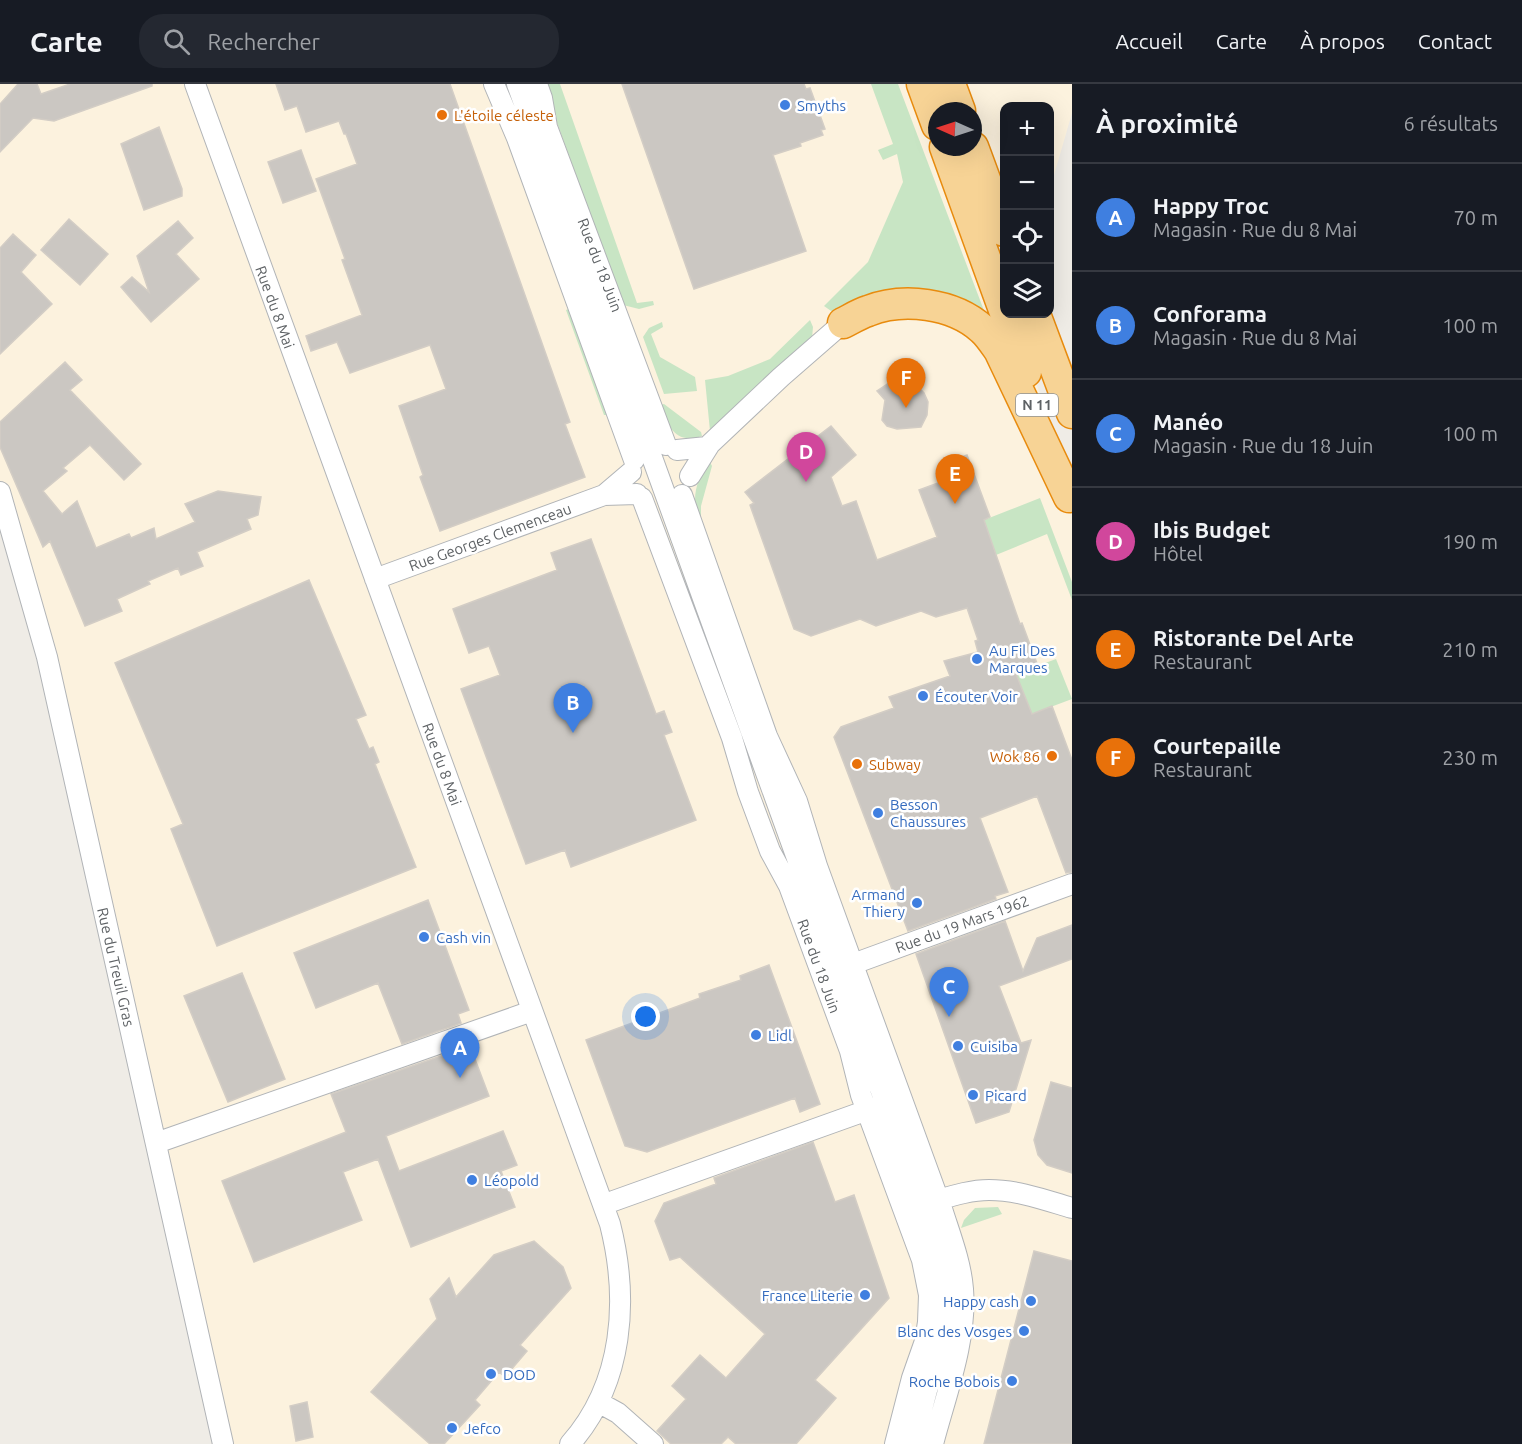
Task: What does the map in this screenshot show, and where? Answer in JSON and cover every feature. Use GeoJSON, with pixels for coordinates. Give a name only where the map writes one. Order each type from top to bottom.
{"type":"FeatureCollection","features":[{"type":"Feature","properties":{"kind":"highway"},"geometry":{"type":"LineString","coordinates":[[922,84],[929,102]]}},
{"type":"Feature","properties":{"kind":"highway"},"geometry":{"type":"LineString","coordinates":[[950,84],[957,102]]}},
{"type":"Feature","properties":{"kind":"highway","name":"N 11"},"geometry":{"type":"LineString","coordinates":[[948,156],[1000,298]]}},
{"type":"Feature","properties":{"kind":"highway"},"geometry":{"type":"LineString","coordinates":[[976,156],[1000,218]]}},
{"type":"Feature","properties":{"kind":"highway"},"geometry":{"type":"LineString","coordinates":[[843,323],[870,310],[908,303],[937,306],[965,317],[983,329],[999,350],[1071,501]]}},
{"type":"Feature","properties":{"kind":"highway","name":"N 11"},"geometry":{"type":"LineString","coordinates":[[1007,318],[1071,501]]}},
{"type":"Feature","properties":{"kind":"highway","name":"N 11"},"geometry":{"type":"LineString","coordinates":[[1036,318],[1072,413]]}},
{"type":"Feature","properties":{"kind":"street","name":"Rue du 8 Mai"},"geometry":{"type":"LineString","coordinates":[[195,84],[604,1204],[616,1249],[621,1290],[616,1350],[598,1402],[570,1444]]}},
{"type":"Feature","properties":{"kind":"street"},"geometry":{"type":"LineString","coordinates":[[494,84],[651,455],[675,500],[767,736],[797,801],[817,866],[853,964],[893,1101]]}},
{"type":"Feature","properties":{"kind":"street"},"geometry":{"type":"LineString","coordinates":[[517,84],[651,455]]}},
{"type":"Feature","properties":{"kind":"street","name":"Rue du 18 Juin"},"geometry":{"type":"LineString","coordinates":[[537,84],[548,127],[651,455],[633,486],[640,496],[732,738],[766,841],[789,886],[850,1051],[867,1111],[922,1260],[929,1295],[928,1322],[925,1341],[912,1378],[895,1444]]}},
{"type":"Feature","properties":{"kind":"street"},"geometry":{"type":"LineString","coordinates":[[604,495],[640,496],[650,503],[675,500],[686,489],[690,476],[707,447],[781,377],[843,323]]}},
{"type":"Feature","properties":{"kind":"street"},"geometry":{"type":"LineString","coordinates":[[604,495],[651,455],[707,447]]}},
{"type":"Feature","properties":{"kind":"street"},"geometry":{"type":"LineString","coordinates":[[651,455],[686,460],[690,476]]}},
{"type":"Feature","properties":{"kind":"street","name":"Rue Georges Clemenceau"},"geometry":{"type":"LineString","coordinates":[[375,579],[604,495]]}},
{"type":"Feature","properties":{"kind":"street","name":"Rue du Treuil Gras"},"geometry":{"type":"LineString","coordinates":[[1,497],[47,657],[223,1444]]}},
{"type":"Feature","properties":{"kind":"street"},"geometry":{"type":"LineString","coordinates":[[675,500],[893,1101],[960,1270],[963,1307],[957,1353],[933,1444]]}},
{"type":"Feature","properties":{"kind":"street","name":"Rue du 19 Mars 1962"},"geometry":{"type":"LineString","coordinates":[[853,964],[1072,884]]}},
{"type":"Feature","properties":{"kind":"street"},"geometry":{"type":"LineString","coordinates":[[156,1143],[532,1011]]}},
{"type":"Feature","properties":{"kind":"street"},"geometry":{"type":"LineString","coordinates":[[604,1204],[893,1101]]}},
{"type":"Feature","properties":{"kind":"street"},"geometry":{"type":"LineString","coordinates":[[909,1226],[970,1192],[997,1191],[1034,1197],[1072,1208]]}},
{"type":"Feature","properties":{"kind":"street"},"geometry":{"type":"LineString","coordinates":[[913,1444],[927,1390],[943,1345],[946,1321],[948,1300],[936,1210]]}},
{"type":"Feature","properties":{"kind":"street"},"geometry":{"type":"LineString","coordinates":[[598,1402],[624,1418],[653,1444]]}},
{"type":"Feature","properties":{"kind":"shaded area"},"geometry":{"type":"Polygon","coordinates":[[[0,84],[1072,84],[1072,113],[1054,175],[1054,102],[1000,102],[1000,211],[973,223],[1000,292],[1000,318],[1010,318],[1072,475],[1072,1444],[223,1444],[0,492],[0,84]]]}},
{"type":"Feature","properties":{"kind":"green space"},"geometry":{"type":"Polygon","coordinates":[[[543,84],[560,84],[637,303],[653,301],[654,305],[639,309],[623,305],[543,84]]]}},
{"type":"Feature","properties":{"kind":"green space"},"geometry":{"type":"Polygon","coordinates":[[[871,84],[898,84],[991,329],[965,310],[834,313],[824,306],[868,262],[903,182],[897,154],[883,160],[878,150],[893,144],[871,84]]]}},
{"type":"Feature","properties":{"kind":"green space"},"geometry":{"type":"Polygon","coordinates":[[[571,308],[609,415],[604,415],[566,310],[571,308]]]}},
{"type":"Feature","properties":{"kind":"green space"},"geometry":{"type":"Polygon","coordinates":[[[810,320],[813,327],[812,338],[710,431],[705,380],[728,376],[770,359],[810,320]]]}},
{"type":"Feature","properties":{"kind":"green space"},"geometry":{"type":"Polygon","coordinates":[[[662,322],[663,327],[651,334],[660,357],[695,377],[697,391],[664,394],[643,337],[649,328],[662,322]]]}},
{"type":"Feature","properties":{"kind":"green space"},"geometry":{"type":"Polygon","coordinates":[[[664,404],[701,432],[702,436],[685,438],[674,432],[660,405],[664,404]]]}},
{"type":"Feature","properties":{"kind":"green space"},"geometry":{"type":"Polygon","coordinates":[[[709,460],[712,466],[701,506],[701,517],[698,518],[695,503],[696,488],[709,460]]]}},
{"type":"Feature","properties":{"kind":"green space"},"geometry":{"type":"Polygon","coordinates":[[[1040,498],[1072,582],[1072,600],[1047,534],[996,555],[984,520],[1040,498]]]}},
{"type":"Feature","properties":{"kind":"green space"},"geometry":{"type":"Polygon","coordinates":[[[1056,659],[1072,699],[1032,714],[1016,674],[1056,659]]]}},
{"type":"Feature","properties":{"kind":"green space"},"geometry":{"type":"Polygon","coordinates":[[[998,1207],[1002,1214],[961,1228],[964,1220],[975,1208],[998,1207]]]}},
{"type":"Feature","properties":{"kind":"building"},"geometry":{"type":"Polygon","coordinates":[[[18,84],[37,84],[41,94],[70,84],[152,84],[152,86],[54,121],[33,118],[0,152],[0,104],[18,84]]]}},
{"type":"Feature","properties":{"kind":"building"},"geometry":{"type":"Polygon","coordinates":[[[276,84],[450,84],[570,422],[565,424],[585,477],[440,531],[420,477],[423,475],[399,406],[446,389],[430,345],[350,373],[337,342],[311,351],[306,336],[362,315],[342,260],[345,259],[316,179],[357,164],[339,121],[306,132],[297,106],[285,110],[276,84]]]}},
{"type":"Feature","properties":{"kind":"building"},"geometry":{"type":"Polygon","coordinates":[[[622,84],[804,84],[806,89],[810,88],[825,129],[821,130],[823,135],[800,143],[801,146],[773,155],[806,251],[694,289],[622,84]]]}},
{"type":"Feature","properties":{"kind":"building"},"geometry":{"type":"Polygon","coordinates":[[[159,127],[182,189],[182,196],[144,210],[121,144],[159,127]]]}},
{"type":"Feature","properties":{"kind":"building"},"geometry":{"type":"Polygon","coordinates":[[[301,150],[316,191],[283,203],[268,162],[301,150]]]}},
{"type":"Feature","properties":{"kind":"building"},"geometry":{"type":"Polygon","coordinates":[[[69,219],[108,254],[80,285],[41,250],[69,219]]]}},
{"type":"Feature","properties":{"kind":"building"},"geometry":{"type":"Polygon","coordinates":[[[178,221],[193,238],[176,254],[199,279],[151,322],[121,287],[132,277],[149,292],[137,256],[178,221]]]}},
{"type":"Feature","properties":{"kind":"building"},"geometry":{"type":"Polygon","coordinates":[[[13,234],[36,255],[21,272],[52,304],[0,354],[0,248],[13,234]]]}},
{"type":"Feature","properties":{"kind":"building"},"geometry":{"type":"Polygon","coordinates":[[[65,362],[82,380],[70,390],[141,464],[124,480],[90,445],[63,468],[67,471],[43,491],[62,514],[77,501],[96,548],[129,534],[131,538],[154,528],[156,539],[195,522],[185,504],[218,491],[261,497],[258,515],[247,519],[251,529],[197,552],[203,566],[181,575],[178,568],[148,581],[150,584],[117,599],[122,611],[85,626],[50,541],[43,547],[0,447],[0,422],[65,362]]]}},
{"type":"Feature","properties":{"kind":"building"},"geometry":{"type":"Polygon","coordinates":[[[892,381],[912,381],[924,393],[928,402],[927,415],[921,427],[897,429],[887,426],[882,420],[885,400],[877,391],[892,381]]]}},
{"type":"Feature","properties":{"kind":"building"},"geometry":{"type":"Polygon","coordinates":[[[831,426],[856,455],[831,477],[842,506],[856,501],[877,560],[937,537],[919,490],[949,479],[943,464],[967,455],[990,517],[984,520],[1020,624],[1022,623],[1038,666],[1016,674],[1032,714],[1052,706],[1072,760],[1072,872],[1066,873],[1037,796],[980,818],[1008,892],[995,896],[996,899],[908,931],[834,737],[841,727],[894,708],[889,697],[950,676],[944,661],[978,652],[975,641],[978,640],[967,608],[936,617],[921,611],[876,626],[860,619],[811,636],[794,629],[750,505],[754,503],[745,492],[831,426]]]}},
{"type":"Feature","properties":{"kind":"building"},"geometry":{"type":"Polygon","coordinates":[[[591,539],[656,714],[664,711],[672,732],[664,735],[696,820],[571,867],[565,850],[526,864],[461,689],[500,675],[489,646],[469,653],[453,609],[557,570],[551,553],[591,539]]]}},
{"type":"Feature","properties":{"kind":"building"},"geometry":{"type":"Polygon","coordinates":[[[309,580],[366,715],[356,719],[369,749],[373,747],[379,762],[375,764],[416,867],[217,946],[171,829],[183,824],[115,663],[309,580]]]}},
{"type":"Feature","properties":{"kind":"building"},"geometry":{"type":"Polygon","coordinates":[[[428,900],[469,1010],[458,1014],[461,1023],[402,1044],[378,983],[316,1008],[294,953],[428,900]]]}},
{"type":"Feature","properties":{"kind":"building"},"geometry":{"type":"Polygon","coordinates":[[[1005,921],[1023,971],[1037,938],[1072,925],[1072,959],[999,986],[1021,1043],[1031,1040],[1009,1112],[976,1123],[916,954],[1005,921]]]}},
{"type":"Feature","properties":{"kind":"building"},"geometry":{"type":"Polygon","coordinates":[[[769,965],[820,1104],[800,1112],[795,1098],[647,1152],[625,1146],[586,1040],[700,998],[699,994],[741,980],[740,976],[769,965]]]}},
{"type":"Feature","properties":{"kind":"building"},"geometry":{"type":"Polygon","coordinates":[[[242,973],[285,1079],[228,1102],[184,996],[242,973]]]}},
{"type":"Feature","properties":{"kind":"building"},"geometry":{"type":"Polygon","coordinates":[[[470,1046],[489,1096],[386,1136],[399,1171],[503,1131],[517,1165],[501,1171],[515,1207],[411,1247],[378,1159],[343,1172],[362,1220],[254,1262],[222,1181],[346,1132],[331,1094],[470,1046]]]}},
{"type":"Feature","properties":{"kind":"building"},"geometry":{"type":"Polygon","coordinates":[[[1051,1082],[1072,1088],[1072,1173],[1047,1165],[1038,1155],[1034,1140],[1051,1082]]]}},
{"type":"Feature","properties":{"kind":"building"},"geometry":{"type":"Polygon","coordinates":[[[813,1142],[835,1202],[854,1195],[889,1298],[815,1380],[836,1398],[796,1444],[736,1444],[728,1437],[721,1444],[671,1444],[657,1431],[686,1399],[672,1386],[700,1355],[726,1378],[765,1334],[680,1257],[670,1260],[655,1221],[664,1203],[716,1184],[714,1178],[813,1142]]]}},
{"type":"Feature","properties":{"kind":"building"},"geometry":{"type":"Polygon","coordinates":[[[534,1241],[563,1267],[571,1288],[520,1345],[527,1351],[505,1377],[499,1372],[475,1400],[480,1405],[444,1444],[430,1444],[371,1392],[437,1319],[430,1299],[449,1278],[456,1297],[494,1255],[534,1241]]]}},
{"type":"Feature","properties":{"kind":"building"},"geometry":{"type":"Polygon","coordinates":[[[1034,1251],[1072,1261],[1072,1444],[984,1444],[1034,1251]]]}},
{"type":"Feature","properties":{"kind":"building"},"geometry":{"type":"Polygon","coordinates":[[[307,1402],[313,1437],[296,1441],[290,1406],[307,1402]]]}},
{"type":"Feature","properties":{"kind":"place","name":"Smyths"},"geometry":{"type":"Point","coordinates":[785,105]}},
{"type":"Feature","properties":{"kind":"place","name":"L'étoile céleste"},"geometry":{"type":"Point","coordinates":[442,115]}},
{"type":"Feature","properties":{"kind":"place","name":"Courtepaille"},"geometry":{"type":"Point","coordinates":[906,408]}},
{"type":"Feature","properties":{"kind":"place","name":"Ibis Budget"},"geometry":{"type":"Point","coordinates":[806,482]}},
{"type":"Feature","properties":{"kind":"place","name":"Ristorante Del Arte"},"geometry":{"type":"Point","coordinates":[955,504]}},
{"type":"Feature","properties":{"kind":"place","name":"Au Fil Des Marques"},"geometry":{"type":"Point","coordinates":[977,659]}},
{"type":"Feature","properties":{"kind":"place","name":"Écouter Voir"},"geometry":{"type":"Point","coordinates":[923,696]}},
{"type":"Feature","properties":{"kind":"place","name":"Conforama"},"geometry":{"type":"Point","coordinates":[573,733]}},
{"type":"Feature","properties":{"kind":"place","name":"Wok 86"},"geometry":{"type":"Point","coordinates":[1052,756]}},
{"type":"Feature","properties":{"kind":"place","name":"Subway"},"geometry":{"type":"Point","coordinates":[857,764]}},
{"type":"Feature","properties":{"kind":"place","name":"Besson Chaussures"},"geometry":{"type":"Point","coordinates":[878,813]}},
{"type":"Feature","properties":{"kind":"place","name":"Armand Thiery"},"geometry":{"type":"Point","coordinates":[917,903]}},
{"type":"Feature","properties":{"kind":"place","name":"Cash vin"},"geometry":{"type":"Point","coordinates":[424,937]}},
{"type":"Feature","properties":{"kind":"place","name":"Manéo"},"geometry":{"type":"Point","coordinates":[949,1017]}},
{"type":"Feature","properties":{"kind":"place","name":"Lidl"},"geometry":{"type":"Point","coordinates":[756,1035]}},
{"type":"Feature","properties":{"kind":"place","name":"Cuisiba"},"geometry":{"type":"Point","coordinates":[958,1046]}},
{"type":"Feature","properties":{"kind":"place","name":"Happy Troc"},"geometry":{"type":"Point","coordinates":[460,1078]}},
{"type":"Feature","properties":{"kind":"place","name":"Picard"},"geometry":{"type":"Point","coordinates":[973,1095]}},
{"type":"Feature","properties":{"kind":"place","name":"Léopold"},"geometry":{"type":"Point","coordinates":[472,1180]}},
{"type":"Feature","properties":{"kind":"place","name":"France Literie"},"geometry":{"type":"Point","coordinates":[865,1295]}},
{"type":"Feature","properties":{"kind":"place","name":"Happy cash"},"geometry":{"type":"Point","coordinates":[1031,1301]}},
{"type":"Feature","properties":{"kind":"place","name":"Blanc des Vosges"},"geometry":{"type":"Point","coordinates":[1024,1331]}},
{"type":"Feature","properties":{"kind":"place","name":"DOD"},"geometry":{"type":"Point","coordinates":[491,1374]}},
{"type":"Feature","properties":{"kind":"place","name":"Roche Bobois"},"geometry":{"type":"Point","coordinates":[1012,1381]}},
{"type":"Feature","properties":{"kind":"place","name":"Jefco"},"geometry":{"type":"Point","coordinates":[452,1428]}}]}
